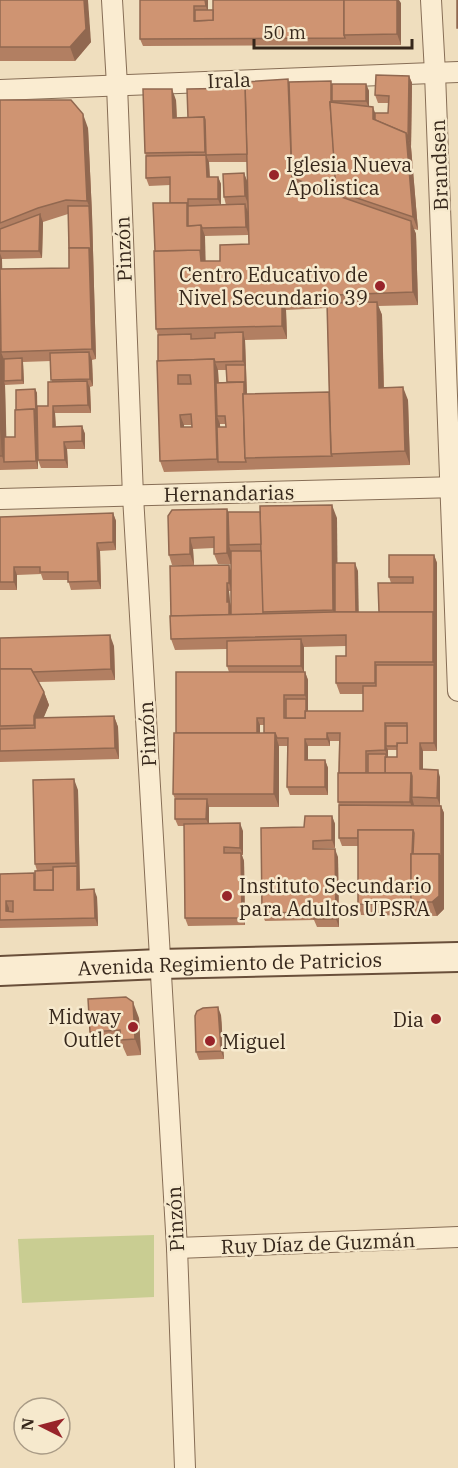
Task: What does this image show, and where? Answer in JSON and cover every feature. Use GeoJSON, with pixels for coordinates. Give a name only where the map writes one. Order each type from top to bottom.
{"type":"FeatureCollection","features":[{"type":"Feature","properties":{"kind":"main road","name":"Avenida Regimiento de Patricios"},"geometry":{"type":"LineString","coordinates":[[0,971],[160,964],[458,957]]}},
{"type":"Feature","properties":{"kind":"street","name":"Pinzón"},"geometry":{"type":"LineString","coordinates":[[112,0],[133,496],[177,1248],[186,1468]]}},
{"type":"Feature","properties":{"kind":"street","name":"Brandsen"},"geometry":{"type":"LineString","coordinates":[[431,0],[454,488],[458,691]]}},
{"type":"Feature","properties":{"kind":"street","name":"Irala"},"geometry":{"type":"LineString","coordinates":[[0,90],[458,72]]}},
{"type":"Feature","properties":{"kind":"street","name":"Hernandarias"},"geometry":{"type":"LineString","coordinates":[[0,499],[454,488]]}},
{"type":"Feature","properties":{"kind":"street","name":"Ruy Díaz de Guzmán"},"geometry":{"type":"LineString","coordinates":[[177,1248],[458,1237]]}},
{"type":"Feature","properties":{"kind":"green space"},"geometry":{"type":"Polygon","coordinates":[[[154,1235],[154,1297],[22,1303],[18,1239],[154,1235]]]}},
{"type":"Feature","properties":{"kind":"building"},"geometry":{"type":"Polygon","coordinates":[[[0,0],[84,0],[86,29],[70,47],[0,47],[0,0]]]}},
{"type":"Feature","properties":{"kind":"building"},"geometry":{"type":"Polygon","coordinates":[[[140,0],[205,0],[206,6],[194,6],[194,21],[213,20],[213,0],[344,0],[345,38],[140,39],[140,0]]]}},
{"type":"Feature","properties":{"kind":"building"},"geometry":{"type":"Polygon","coordinates":[[[344,0],[397,0],[397,34],[344,35],[344,0]]]}},
{"type":"Feature","properties":{"kind":"building"},"geometry":{"type":"Polygon","coordinates":[[[458,0],[458,28],[457,28],[458,0]]]}},
{"type":"Feature","properties":{"kind":"building"},"geometry":{"type":"Polygon","coordinates":[[[195,10],[213,10],[213,20],[195,21],[195,10]]]}},
{"type":"Feature","properties":{"kind":"building"},"geometry":{"type":"Polygon","coordinates":[[[376,75],[409,76],[408,139],[406,133],[375,120],[375,113],[388,113],[389,96],[375,95],[376,75]]]}},
{"type":"Feature","properties":{"kind":"building"},"geometry":{"type":"Polygon","coordinates":[[[288,79],[292,180],[411,221],[413,292],[282,297],[282,326],[156,329],[154,251],[200,250],[201,261],[220,261],[220,245],[249,244],[245,82],[288,79]]]}},
{"type":"Feature","properties":{"kind":"building"},"geometry":{"type":"Polygon","coordinates":[[[331,81],[330,102],[337,194],[292,178],[289,82],[331,81]]]}},
{"type":"Feature","properties":{"kind":"building"},"geometry":{"type":"Polygon","coordinates":[[[332,84],[366,84],[366,101],[332,101],[332,84]]]}},
{"type":"Feature","properties":{"kind":"building"},"geometry":{"type":"Polygon","coordinates":[[[245,88],[247,154],[206,155],[205,120],[204,117],[188,118],[187,89],[245,88]]]}},
{"type":"Feature","properties":{"kind":"building"},"geometry":{"type":"Polygon","coordinates":[[[143,89],[172,89],[173,118],[204,117],[205,152],[145,153],[143,89]]]}},
{"type":"Feature","properties":{"kind":"building"},"geometry":{"type":"Polygon","coordinates":[[[0,100],[71,100],[83,114],[87,201],[66,200],[0,223],[0,100]]]}},
{"type":"Feature","properties":{"kind":"building"},"geometry":{"type":"Polygon","coordinates":[[[330,102],[373,107],[373,119],[406,133],[413,217],[336,191],[330,102]]]}},
{"type":"Feature","properties":{"kind":"building"},"geometry":{"type":"Polygon","coordinates":[[[206,155],[207,177],[218,177],[218,199],[188,199],[188,206],[187,203],[170,203],[170,177],[146,178],[146,156],[206,155]]]}},
{"type":"Feature","properties":{"kind":"building"},"geometry":{"type":"Polygon","coordinates":[[[244,173],[245,196],[224,197],[223,174],[244,173]]]}},
{"type":"Feature","properties":{"kind":"building"},"geometry":{"type":"Polygon","coordinates":[[[153,203],[187,203],[187,226],[201,225],[201,252],[200,250],[155,251],[153,203]]]}},
{"type":"Feature","properties":{"kind":"building"},"geometry":{"type":"Polygon","coordinates":[[[245,204],[246,227],[188,226],[188,206],[245,204]]]}},
{"type":"Feature","properties":{"kind":"building"},"geometry":{"type":"Polygon","coordinates":[[[68,206],[89,206],[91,251],[89,248],[69,248],[68,206]]]}},
{"type":"Feature","properties":{"kind":"building"},"geometry":{"type":"Polygon","coordinates":[[[40,214],[39,251],[0,251],[0,229],[40,214]]]}},
{"type":"Feature","properties":{"kind":"building"},"geometry":{"type":"Polygon","coordinates":[[[69,248],[89,248],[92,349],[1,352],[0,269],[69,268],[69,248]]]}},
{"type":"Feature","properties":{"kind":"building"},"geometry":{"type":"Polygon","coordinates":[[[377,302],[379,388],[403,387],[405,451],[331,454],[327,303],[377,302]]]}},
{"type":"Feature","properties":{"kind":"building"},"geometry":{"type":"Polygon","coordinates":[[[243,332],[243,361],[215,362],[214,359],[158,361],[158,335],[191,334],[191,339],[215,338],[215,333],[243,332]]]}},
{"type":"Feature","properties":{"kind":"building"},"geometry":{"type":"Polygon","coordinates":[[[0,348],[2,456],[0,456],[0,348]]]}},
{"type":"Feature","properties":{"kind":"building"},"geometry":{"type":"Polygon","coordinates":[[[89,352],[90,379],[51,380],[50,353],[89,352]]]}},
{"type":"Feature","properties":{"kind":"building"},"geometry":{"type":"Polygon","coordinates":[[[22,358],[22,380],[4,381],[4,359],[22,358]]]}},
{"type":"Feature","properties":{"kind":"building"},"geometry":{"type":"Polygon","coordinates":[[[214,359],[217,459],[160,461],[157,361],[214,359]],[[178,375],[178,384],[191,384],[190,375],[178,375]],[[191,414],[180,415],[181,427],[192,427],[191,414]]]}},
{"type":"Feature","properties":{"kind":"building"},"geometry":{"type":"Polygon","coordinates":[[[226,365],[245,365],[245,385],[244,382],[227,382],[226,365]]]}},
{"type":"Feature","properties":{"kind":"building"},"geometry":{"type":"Polygon","coordinates":[[[87,381],[88,405],[53,406],[53,427],[82,426],[82,441],[64,442],[65,460],[38,460],[37,406],[48,406],[48,382],[87,381]]]}},
{"type":"Feature","properties":{"kind":"building"},"geometry":{"type":"Polygon","coordinates":[[[244,382],[246,462],[218,462],[217,427],[226,427],[225,416],[217,416],[216,383],[244,382]]]}},
{"type":"Feature","properties":{"kind":"building"},"geometry":{"type":"Polygon","coordinates":[[[35,389],[36,413],[34,409],[16,410],[16,390],[35,389]]]}},
{"type":"Feature","properties":{"kind":"building"},"geometry":{"type":"Polygon","coordinates":[[[329,392],[332,456],[245,458],[243,394],[329,392]]]}},
{"type":"Feature","properties":{"kind":"building"},"geometry":{"type":"Polygon","coordinates":[[[34,409],[36,461],[4,462],[4,437],[15,437],[15,410],[34,409]]]}},
{"type":"Feature","properties":{"kind":"building"},"geometry":{"type":"Polygon","coordinates":[[[332,505],[333,610],[262,612],[260,506],[332,505]]]}},
{"type":"Feature","properties":{"kind":"building"},"geometry":{"type":"Polygon","coordinates":[[[227,509],[227,553],[214,554],[214,537],[190,538],[190,554],[169,555],[168,516],[172,510],[227,509]]]}},
{"type":"Feature","properties":{"kind":"building"},"geometry":{"type":"Polygon","coordinates":[[[228,512],[260,512],[261,544],[229,545],[228,512]]]}},
{"type":"Feature","properties":{"kind":"building"},"geometry":{"type":"Polygon","coordinates":[[[113,513],[113,542],[97,543],[98,581],[68,582],[68,572],[40,572],[40,567],[14,567],[14,582],[0,582],[0,517],[113,513]]]}},
{"type":"Feature","properties":{"kind":"building"},"geometry":{"type":"Polygon","coordinates":[[[231,551],[261,551],[263,614],[231,615],[231,551]]]}},
{"type":"Feature","properties":{"kind":"building"},"geometry":{"type":"Polygon","coordinates":[[[389,555],[434,555],[434,616],[433,612],[379,612],[378,583],[413,583],[413,577],[389,577],[389,555]]]}},
{"type":"Feature","properties":{"kind":"building"},"geometry":{"type":"Polygon","coordinates":[[[335,563],[355,563],[356,612],[335,612],[335,563]]]}},
{"type":"Feature","properties":{"kind":"building"},"geometry":{"type":"Polygon","coordinates":[[[229,565],[227,602],[229,602],[229,615],[171,616],[170,566],[229,565]]]}},
{"type":"Feature","properties":{"kind":"building"},"geometry":{"type":"Polygon","coordinates":[[[433,612],[433,662],[375,662],[375,683],[336,683],[336,656],[346,656],[346,635],[171,639],[170,616],[433,612]]]}},
{"type":"Feature","properties":{"kind":"building"},"geometry":{"type":"Polygon","coordinates":[[[110,635],[111,669],[33,672],[31,669],[0,669],[0,638],[110,635]]]}},
{"type":"Feature","properties":{"kind":"building"},"geometry":{"type":"Polygon","coordinates":[[[301,639],[301,666],[227,666],[227,641],[301,639]]]}},
{"type":"Feature","properties":{"kind":"building"},"geometry":{"type":"Polygon","coordinates":[[[376,665],[434,665],[434,743],[420,743],[420,769],[438,770],[437,798],[412,797],[411,773],[385,773],[385,757],[397,757],[397,743],[407,743],[407,723],[385,723],[385,750],[366,751],[366,773],[339,773],[340,733],[327,733],[327,739],[305,739],[305,760],[325,760],[325,787],[287,787],[288,738],[277,738],[275,733],[264,733],[264,718],[257,718],[257,733],[176,733],[176,672],[305,672],[305,695],[284,695],[284,718],[305,718],[305,711],[363,711],[363,686],[376,686],[376,665]]]}},
{"type":"Feature","properties":{"kind":"building"},"geometry":{"type":"Polygon","coordinates":[[[0,669],[31,669],[44,692],[34,716],[34,725],[0,726],[0,669]]]}},
{"type":"Feature","properties":{"kind":"building"},"geometry":{"type":"Polygon","coordinates":[[[286,699],[306,699],[305,718],[286,718],[286,699]]]}},
{"type":"Feature","properties":{"kind":"building"},"geometry":{"type":"Polygon","coordinates":[[[114,716],[115,748],[0,751],[0,729],[35,728],[35,718],[114,716]]]}},
{"type":"Feature","properties":{"kind":"building"},"geometry":{"type":"Polygon","coordinates":[[[386,726],[407,726],[407,743],[386,746],[386,726]]]}},
{"type":"Feature","properties":{"kind":"building"},"geometry":{"type":"Polygon","coordinates":[[[174,733],[275,733],[274,794],[173,794],[174,733]]]}},
{"type":"Feature","properties":{"kind":"building"},"geometry":{"type":"Polygon","coordinates":[[[368,754],[386,754],[385,773],[368,773],[368,754]]]}},
{"type":"Feature","properties":{"kind":"building"},"geometry":{"type":"Polygon","coordinates":[[[338,773],[411,773],[410,802],[338,802],[338,773]]]}},
{"type":"Feature","properties":{"kind":"building"},"geometry":{"type":"Polygon","coordinates":[[[74,779],[76,863],[35,864],[33,780],[74,779]]]}},
{"type":"Feature","properties":{"kind":"building"},"geometry":{"type":"Polygon","coordinates":[[[175,799],[207,799],[206,819],[175,819],[175,799]]]}},
{"type":"Feature","properties":{"kind":"building"},"geometry":{"type":"Polygon","coordinates":[[[339,805],[441,806],[441,859],[439,854],[413,854],[413,830],[358,830],[358,838],[339,838],[339,805]]]}},
{"type":"Feature","properties":{"kind":"building"},"geometry":{"type":"Polygon","coordinates":[[[305,816],[332,816],[332,840],[313,841],[313,849],[335,849],[336,919],[314,919],[314,912],[262,913],[261,828],[304,827],[305,816]]]}},
{"type":"Feature","properties":{"kind":"building"},"geometry":{"type":"Polygon","coordinates":[[[240,823],[240,848],[224,847],[224,853],[241,853],[242,918],[185,918],[184,824],[240,823]]]}},
{"type":"Feature","properties":{"kind":"building"},"geometry":{"type":"Polygon","coordinates":[[[358,830],[413,830],[412,905],[358,904],[358,830]]]}},
{"type":"Feature","properties":{"kind":"building"},"geometry":{"type":"Polygon","coordinates":[[[411,854],[439,854],[439,896],[432,902],[411,902],[411,854]]]}},
{"type":"Feature","properties":{"kind":"building"},"geometry":{"type":"Polygon","coordinates":[[[77,866],[77,890],[94,889],[95,918],[0,920],[0,874],[34,873],[34,890],[53,890],[53,867],[77,866]],[[6,901],[6,911],[13,912],[13,901],[6,901]]]}},
{"type":"Feature","properties":{"kind":"building"},"geometry":{"type":"Polygon","coordinates":[[[53,870],[53,890],[35,890],[35,871],[53,870]]]}},
{"type":"Feature","properties":{"kind":"building"},"geometry":{"type":"Polygon","coordinates":[[[126,997],[133,1002],[135,1039],[121,1040],[120,1030],[90,1032],[88,999],[126,997]]]}},
{"type":"Feature","properties":{"kind":"building","name":"Miguel"},"geometry":{"type":"Polygon","coordinates":[[[218,1007],[221,1051],[196,1052],[195,1016],[197,1011],[203,1008],[218,1007]]]}},
{"type":"Feature","properties":{"kind":"place","name":"Iglesia Nueva Apolistica"},"geometry":{"type":"Point","coordinates":[274,175]}},
{"type":"Feature","properties":{"kind":"place","name":"Centro Educativo de Nivel Secundario 39"},"geometry":{"type":"Point","coordinates":[380,286]}},
{"type":"Feature","properties":{"kind":"place","name":"Instituto Secundario para Adultos UPSRA"},"geometry":{"type":"Point","coordinates":[227,896]}},
{"type":"Feature","properties":{"kind":"place","name":"Dia"},"geometry":{"type":"Point","coordinates":[436,1019]}},
{"type":"Feature","properties":{"kind":"place","name":"Midway Outlet"},"geometry":{"type":"Point","coordinates":[133,1027]}},
{"type":"Feature","properties":{"kind":"place","name":"Miguel"},"geometry":{"type":"Point","coordinates":[210,1041]}}]}
